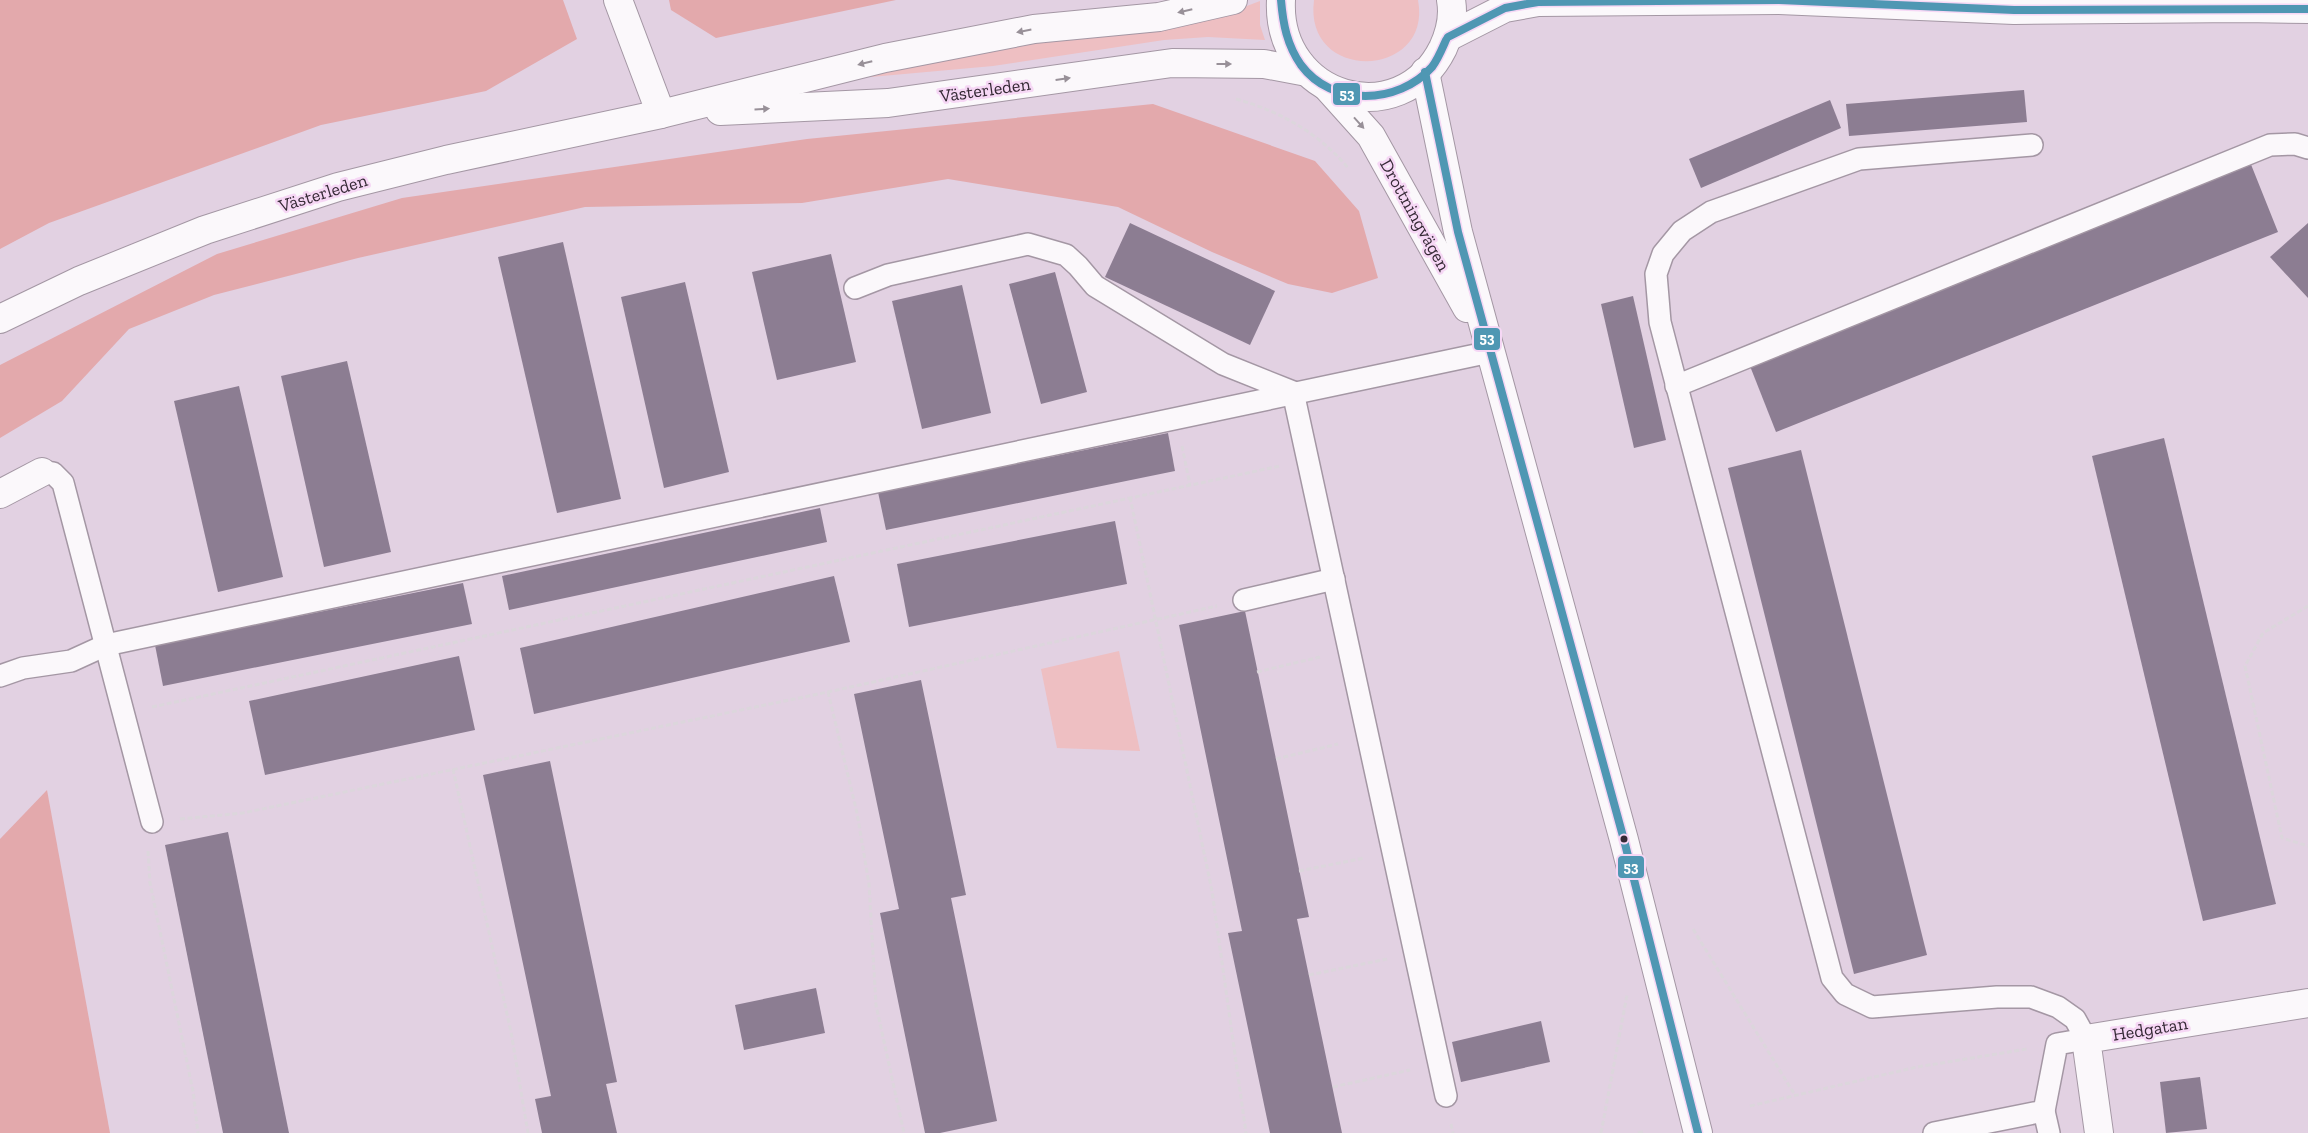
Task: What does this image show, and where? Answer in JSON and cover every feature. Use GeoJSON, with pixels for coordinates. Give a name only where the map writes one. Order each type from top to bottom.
{"type":"FeatureCollection","features":[{"type":"Feature","properties":{"kind":"street"},"geometry":{"type":"LineString","coordinates":[[618,0],[661,114]]}},
{"type":"Feature","properties":{"kind":"street","name":"Västerleden"},"geometry":{"type":"LineString","coordinates":[[0,319],[79,281],[205,230],[338,187],[455,158],[661,114],[885,58],[1034,29],[1159,17],[1233,0]]}},
{"type":"Feature","properties":{"kind":"street","name":"Drottningvägen"},"geometry":{"type":"LineString","coordinates":[[1281,0],[1282,28],[1286,43],[1296,60],[1371,136],[1490,352]]}},
{"type":"Feature","properties":{"kind":"street","name":"Västerleden"},"geometry":{"type":"LineString","coordinates":[[661,114],[888,103],[1172,63],[1264,64],[1317,80],[1349,95],[1377,96],[1393,92],[1417,80],[1436,62],[1448,37],[1452,20],[1452,0]]}},
{"type":"Feature","properties":{"kind":"street"},"geometry":{"type":"LineString","coordinates":[[1448,37],[1505,8],[1538,2],[1779,0],[2014,10],[2308,9]]}},
{"type":"Feature","properties":{"kind":"street"},"geometry":{"type":"LineString","coordinates":[[2194,0],[2243,8]]}},
{"type":"Feature","properties":{"kind":"street","name":"Drottningvägen"},"geometry":{"type":"LineString","coordinates":[[1425,72],[1458,232],[1621,830],[1698,1133]]}},
{"type":"Feature","properties":{"kind":"street"},"geometry":{"type":"LineString","coordinates":[[0,494],[42,472]]}},
{"type":"Feature","properties":{"kind":"street","name":"Hedgatan"},"geometry":{"type":"LineString","coordinates":[[2086,1039],[2308,1003]]}},
{"type":"Feature","properties":{"kind":"street"},"geometry":{"type":"LineString","coordinates":[[2086,1039],[2099,1133]]}},
{"type":"Feature","properties":{"kind":"lane"},"geometry":{"type":"LineString","coordinates":[[1676,386],[2270,145],[2296,144],[2308,148]]}},
{"type":"Feature","properties":{"kind":"lane"},"geometry":{"type":"LineString","coordinates":[[2032,145],[1859,160],[1710,212],[1682,231],[1663,254],[1656,274],[1660,322],[1832,978],[1845,994],[1872,1007],[1997,997],[2031,998],[2058,1008],[2075,1019],[2086,1039],[2057,1044],[2044,1111],[2049,1133]]}},
{"type":"Feature","properties":{"kind":"lane"},"geometry":{"type":"LineString","coordinates":[[855,288],[888,275],[1028,244],[1066,255],[1095,286],[1223,364],[1293,392]]}},
{"type":"Feature","properties":{"kind":"lane"},"geometry":{"type":"LineString","coordinates":[[0,676],[23,668],[71,660],[106,645],[1293,392],[1490,352]]}},
{"type":"Feature","properties":{"kind":"lane"},"geometry":{"type":"LineString","coordinates":[[1293,392],[1446,1096]]}},
{"type":"Feature","properties":{"kind":"lane"},"geometry":{"type":"LineString","coordinates":[[42,472],[53,473],[63,483],[152,822]]}},
{"type":"Feature","properties":{"kind":"lane"},"geometry":{"type":"LineString","coordinates":[[1244,600],[1334,579]]}},
{"type":"Feature","properties":{"kind":"lane"},"geometry":{"type":"LineString","coordinates":[[1934,1133],[2044,1111]]}},
{"type":"Feature","properties":{"kind":"path"},"geometry":{"type":"LineString","coordinates":[[1231,97],[1254,104],[1307,129],[1336,153],[1352,172]]}},
{"type":"Feature","properties":{"kind":"path"},"geometry":{"type":"LineString","coordinates":[[1176,417],[1190,485]]}},
{"type":"Feature","properties":{"kind":"path"},"geometry":{"type":"LineString","coordinates":[[124,713],[1308,460]]}},
{"type":"Feature","properties":{"kind":"path"},"geometry":{"type":"LineString","coordinates":[[1130,497],[1212,891],[1246,1133]]}},
{"type":"Feature","properties":{"kind":"path"},"geometry":{"type":"LineString","coordinates":[[198,1133],[193,1091],[150,883],[148,850],[152,822],[242,813],[828,692],[1244,600]]}},
{"type":"Feature","properties":{"kind":"path"},"geometry":{"type":"LineString","coordinates":[[2308,606],[2263,633],[2244,666],[2282,838],[2308,846]]}},
{"type":"Feature","properties":{"kind":"path"},"geometry":{"type":"LineString","coordinates":[[1257,672],[1349,650]]}},
{"type":"Feature","properties":{"kind":"path"},"geometry":{"type":"LineString","coordinates":[[828,692],[860,830],[869,884],[871,945],[876,1005],[904,1133]]}},
{"type":"Feature","properties":{"kind":"path"},"geometry":{"type":"LineString","coordinates":[[1276,759],[1368,738]]}},
{"type":"Feature","properties":{"kind":"path"},"geometry":{"type":"LineString","coordinates":[[453,770],[511,1032],[528,1133]]}},
{"type":"Feature","properties":{"kind":"path"},"geometry":{"type":"LineString","coordinates":[[1299,871],[1393,852]]}},
{"type":"Feature","properties":{"kind":"path"},"geometry":{"type":"LineString","coordinates":[[1693,929],[1795,1095]]}},
{"type":"Feature","properties":{"kind":"path"},"geometry":{"type":"LineString","coordinates":[[1309,975],[1415,953]]}},
{"type":"Feature","properties":{"kind":"path"},"geometry":{"type":"LineString","coordinates":[[1601,1133],[1628,993]]}},
{"type":"Feature","properties":{"kind":"path"},"geometry":{"type":"LineString","coordinates":[[1750,1106],[1917,1067],[2057,1044]]}},
{"type":"Feature","properties":{"kind":"path"},"geometry":{"type":"LineString","coordinates":[[1333,1088],[1438,1063]]}},
{"type":"Feature","properties":{"kind":"path"},"geometry":{"type":"LineString","coordinates":[[1638,1133],[1644,1131]]}},
{"type":"Feature","properties":{"kind":"shaded area"},"geometry":{"type":"Polygon","coordinates":[[[0,0],[563,0],[577,39],[486,91],[321,125],[49,223],[0,249],[0,0]]]}},
{"type":"Feature","properties":{"kind":"shaded area"},"geometry":{"type":"Polygon","coordinates":[[[669,0],[896,0],[716,38],[671,10],[669,0]]]}},
{"type":"Feature","properties":{"kind":"shaded area"},"geometry":{"type":"Polygon","coordinates":[[[1314,0],[1418,0],[1417,26],[1407,45],[1389,57],[1368,61],[1346,58],[1328,47],[1316,27],[1314,0]]]}},
{"type":"Feature","properties":{"kind":"shaded area"},"geometry":{"type":"Polygon","coordinates":[[[1260,1],[1260,25],[1265,40],[1208,37],[1164,40],[993,66],[871,77],[868,72],[916,61],[1231,12],[1260,1]]]}},
{"type":"Feature","properties":{"kind":"shaded area"},"geometry":{"type":"Polygon","coordinates":[[[1153,104],[1315,161],[1359,211],[1378,278],[1332,293],[1288,284],[1212,252],[1118,207],[948,179],[802,203],[585,207],[358,258],[214,295],[129,329],[62,401],[0,438],[0,365],[217,254],[402,198],[807,139],[1153,104]]]}},
{"type":"Feature","properties":{"kind":"shaded area"},"geometry":{"type":"Polygon","coordinates":[[[1119,651],[1140,751],[1057,748],[1041,669],[1119,651]]]}},
{"type":"Feature","properties":{"kind":"shaded area"},"geometry":{"type":"Polygon","coordinates":[[[47,790],[110,1133],[0,1133],[0,839],[47,790]]]}},
{"type":"Feature","properties":{"kind":"building"},"geometry":{"type":"Polygon","coordinates":[[[2024,90],[2027,122],[1849,136],[1846,104],[2024,90]]]}},
{"type":"Feature","properties":{"kind":"building"},"geometry":{"type":"Polygon","coordinates":[[[1830,100],[1841,128],[1701,188],[1689,159],[1830,100]]]}},
{"type":"Feature","properties":{"kind":"building"},"geometry":{"type":"Polygon","coordinates":[[[2250,162],[2278,232],[1776,432],[1748,361],[2250,162]]]}},
{"type":"Feature","properties":{"kind":"building"},"geometry":{"type":"Polygon","coordinates":[[[1130,223],[1275,291],[1250,345],[1105,277],[1130,223]]]}},
{"type":"Feature","properties":{"kind":"building"},"geometry":{"type":"Polygon","coordinates":[[[2308,223],[2308,298],[2270,257],[2308,223]]]}},
{"type":"Feature","properties":{"kind":"building"},"geometry":{"type":"Polygon","coordinates":[[[563,242],[621,499],[557,513],[498,257],[563,242]]]}},
{"type":"Feature","properties":{"kind":"building"},"geometry":{"type":"Polygon","coordinates":[[[831,254],[856,362],[777,380],[752,272],[831,254]]]}},
{"type":"Feature","properties":{"kind":"building"},"geometry":{"type":"Polygon","coordinates":[[[1055,272],[1087,392],[1041,404],[1009,284],[1055,272]]]}},
{"type":"Feature","properties":{"kind":"building"},"geometry":{"type":"Polygon","coordinates":[[[685,282],[729,472],[664,488],[621,297],[685,282]]]}},
{"type":"Feature","properties":{"kind":"building"},"geometry":{"type":"Polygon","coordinates":[[[962,285],[991,413],[922,429],[892,301],[962,285]]]}},
{"type":"Feature","properties":{"kind":"building"},"geometry":{"type":"Polygon","coordinates":[[[1633,296],[1666,440],[1634,448],[1601,304],[1633,296]]]}},
{"type":"Feature","properties":{"kind":"building"},"geometry":{"type":"Polygon","coordinates":[[[347,361],[391,552],[324,567],[281,376],[347,361]]]}},
{"type":"Feature","properties":{"kind":"building"},"geometry":{"type":"Polygon","coordinates":[[[239,386],[283,577],[218,592],[174,401],[239,386]]]}},
{"type":"Feature","properties":{"kind":"building"},"geometry":{"type":"Polygon","coordinates":[[[1168,433],[1175,471],[886,530],[878,492],[1168,433]]]}},
{"type":"Feature","properties":{"kind":"building"},"geometry":{"type":"Polygon","coordinates":[[[2164,438],[2276,904],[2203,921],[2092,456],[2164,438]]]}},
{"type":"Feature","properties":{"kind":"building"},"geometry":{"type":"Polygon","coordinates":[[[1801,450],[1927,955],[1854,974],[1728,468],[1801,450]]]}},
{"type":"Feature","properties":{"kind":"building"},"geometry":{"type":"Polygon","coordinates":[[[820,508],[827,542],[509,610],[502,576],[820,508]]]}},
{"type":"Feature","properties":{"kind":"building"},"geometry":{"type":"Polygon","coordinates":[[[1115,521],[1127,584],[909,627],[897,564],[1115,521]]]}},
{"type":"Feature","properties":{"kind":"building"},"geometry":{"type":"Polygon","coordinates":[[[834,576],[850,642],[534,714],[520,648],[834,576]]]}},
{"type":"Feature","properties":{"kind":"building"},"geometry":{"type":"Polygon","coordinates":[[[463,583],[472,624],[163,686],[155,645],[463,583]]]}},
{"type":"Feature","properties":{"kind":"building"},"geometry":{"type":"Polygon","coordinates":[[[1245,611],[1309,917],[1297,919],[1342,1133],[1270,1133],[1228,933],[1242,931],[1179,625],[1245,611]]]}},
{"type":"Feature","properties":{"kind":"building"},"geometry":{"type":"Polygon","coordinates":[[[459,656],[475,730],[265,775],[249,701],[459,656]]]}},
{"type":"Feature","properties":{"kind":"building"},"geometry":{"type":"Polygon","coordinates":[[[921,680],[966,895],[951,898],[997,1121],[940,1133],[925,1133],[880,913],[899,909],[854,694],[921,680]]]}},
{"type":"Feature","properties":{"kind":"building"},"geometry":{"type":"Polygon","coordinates":[[[550,761],[617,1082],[606,1084],[617,1133],[542,1133],[535,1099],[551,1096],[483,775],[550,761]]]}},
{"type":"Feature","properties":{"kind":"building"},"geometry":{"type":"Polygon","coordinates":[[[228,832],[289,1133],[223,1133],[165,845],[228,832]]]}},
{"type":"Feature","properties":{"kind":"building"},"geometry":{"type":"Polygon","coordinates":[[[816,988],[825,1033],[744,1050],[735,1005],[816,988]]]}},
{"type":"Feature","properties":{"kind":"building"},"geometry":{"type":"Polygon","coordinates":[[[1541,1021],[1550,1062],[1461,1082],[1452,1042],[1541,1021]]]}},
{"type":"Feature","properties":{"kind":"building"},"geometry":{"type":"Polygon","coordinates":[[[2200,1077],[2207,1129],[2166,1133],[2160,1082],[2200,1077]]]}},
{"type":"Feature","properties":{"kind":"transit line","name":"53"},"geometry":{"type":"LineString","coordinates":[[1281,0],[1286,34],[1292,50],[1301,65],[1314,79],[1330,88],[1347,94],[1365,96],[1384,94],[1402,89],[1418,80],[1432,67],[1446,40]]}},
{"type":"Feature","properties":{"kind":"transit line","name":"53"},"geometry":{"type":"LineString","coordinates":[[1448,37],[1505,8],[1538,2],[1779,0],[2014,10],[2308,9]]}},
{"type":"Feature","properties":{"kind":"transit line","name":"53"},"geometry":{"type":"LineString","coordinates":[[1425,72],[1458,232],[1624,840],[1698,1133]]}}]}
